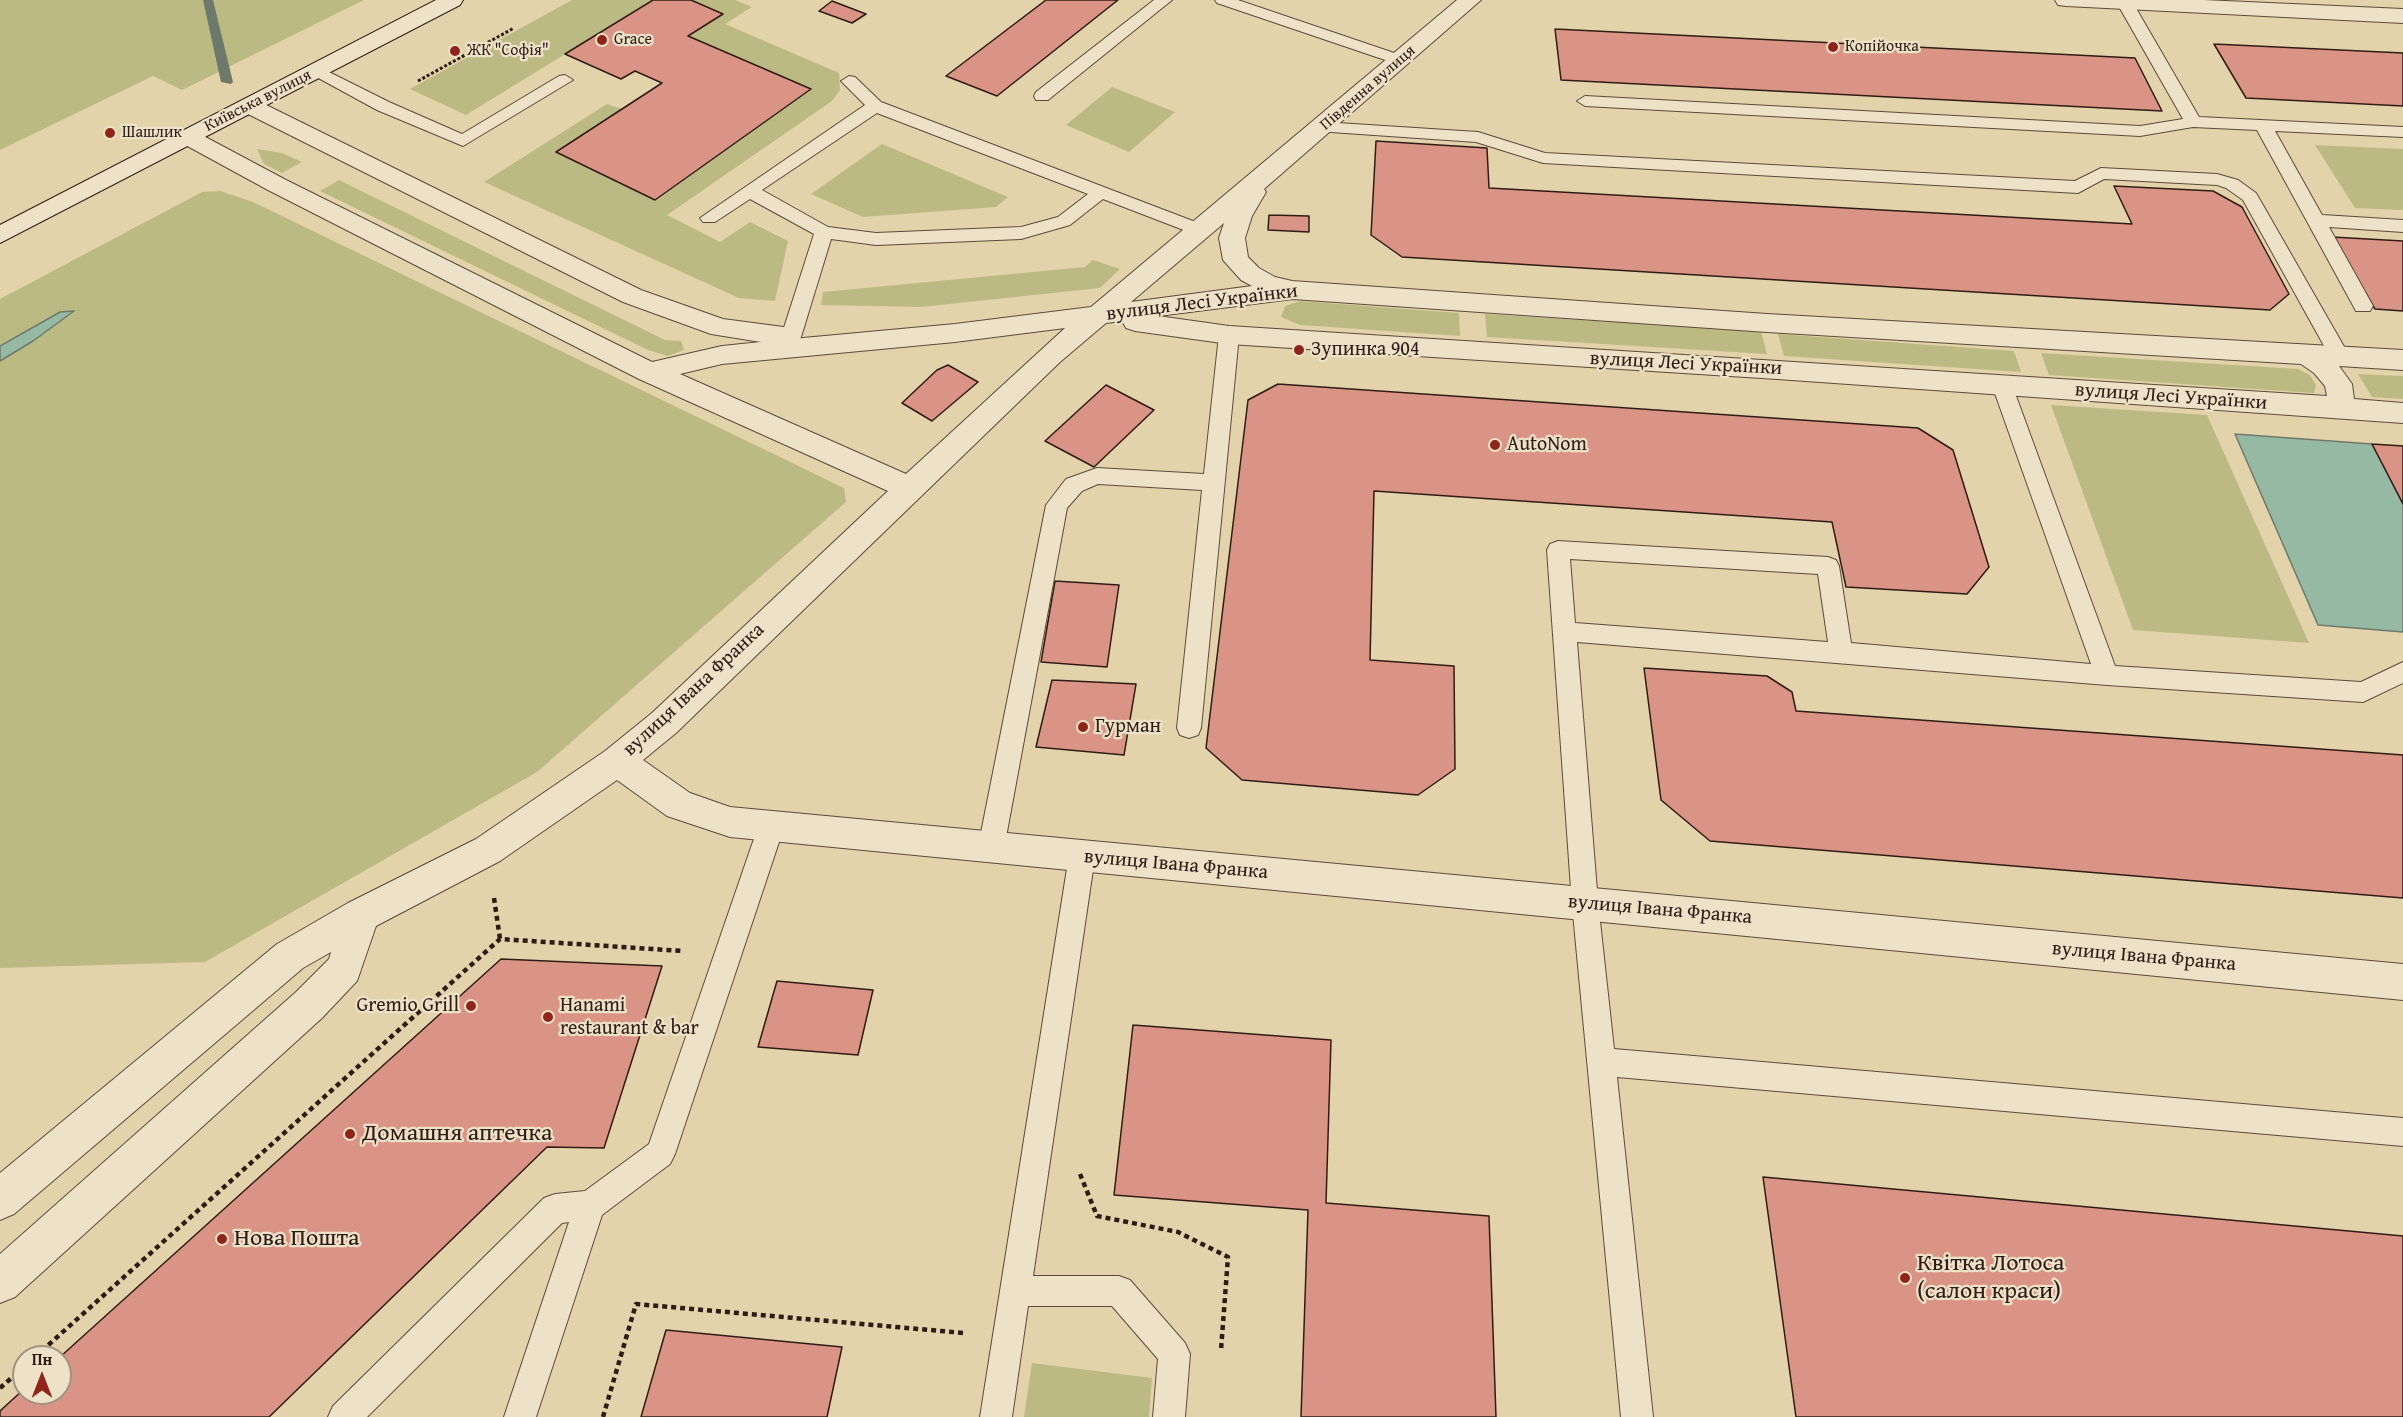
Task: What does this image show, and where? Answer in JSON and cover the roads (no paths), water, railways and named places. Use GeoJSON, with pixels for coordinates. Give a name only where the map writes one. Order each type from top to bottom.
{"type":"FeatureCollection","features":[{"type":"Feature","properties":{"kind":"street","name":"Київська вулиця"},"geometry":{"type":"LineString","coordinates":[[0,235],[452,0]]}},
{"type":"Feature","properties":{"kind":"street","name":"Південна вулиця"},"geometry":{"type":"LineString","coordinates":[[1095,316],[1322,128],[1470,0]]}},
{"type":"Feature","properties":{"kind":"street"},"geometry":{"type":"LineString","coordinates":[[2066,0],[2403,15]]}},
{"type":"Feature","properties":{"kind":"street"},"geometry":{"type":"LineString","coordinates":[[250,106],[632,296],[720,328],[836,342]]}},
{"type":"Feature","properties":{"kind":"street"},"geometry":{"type":"LineString","coordinates":[[188,137],[277,185],[649,372],[909,488]]}},
{"type":"Feature","properties":{"kind":"street","name":"Південна вулиця"},"geometry":{"type":"LineString","coordinates":[[1265,176],[1239,216],[1232,238],[1236,260],[1250,274],[1268,284],[1293,290]]}},
{"type":"Feature","properties":{"kind":"street"},"geometry":{"type":"LineString","coordinates":[[1284,339],[1269,326],[1265,313],[1272,301],[1293,290]]}},
{"type":"Feature","properties":{"kind":"street","name":"вулиця Лесі Українки"},"geometry":{"type":"LineString","coordinates":[[1095,316],[1293,290],[1779,324],[2403,360]]}},
{"type":"Feature","properties":{"kind":"street"},"geometry":{"type":"LineString","coordinates":[[649,372],[722,355],[836,342],[955,333],[1095,316]]}},
{"type":"Feature","properties":{"kind":"street","name":"вулиця Лесі Українки"},"geometry":{"type":"LineString","coordinates":[[1095,316],[1229,335],[2403,413]]}},
{"type":"Feature","properties":{"kind":"street","name":"вулиця Івана Франка"},"geometry":{"type":"LineString","coordinates":[[1095,316],[1020,381],[664,723],[617,761],[679,805],[730,822],[2403,982]]}},
{"type":"Feature","properties":{"kind":"street"},"geometry":{"type":"LineString","coordinates":[[2307,354],[2324,366],[2338,384],[2341,398],[2330,408]]}},
{"type":"Feature","properties":{"kind":"street"},"geometry":{"type":"LineString","coordinates":[[0,1200],[290,956],[361,915],[488,850],[617,761]]}},
{"type":"Feature","properties":{"kind":"street"},"geometry":{"type":"LineString","coordinates":[[0,1282],[300,1013],[344,969],[361,915]]}},
{"type":"Feature","properties":{"kind":"lane"},"geometry":{"type":"LineString","coordinates":[[1042,96],[1164,0]]}},
{"type":"Feature","properties":{"kind":"lane"},"geometry":{"type":"LineString","coordinates":[[1223,0],[1400,60]]}},
{"type":"Feature","properties":{"kind":"lane"},"geometry":{"type":"LineString","coordinates":[[2125,3],[2193,122]]}},
{"type":"Feature","properties":{"kind":"lane"},"geometry":{"type":"LineString","coordinates":[[317,71],[383,106],[463,141],[565,80]]}},
{"type":"Feature","properties":{"kind":"lane"},"geometry":{"type":"LineString","coordinates":[[849,81],[874,106],[1200,230]]}},
{"type":"Feature","properties":{"kind":"lane"},"geometry":{"type":"LineString","coordinates":[[1585,101],[2140,131],[2193,122],[2403,132]]}},
{"type":"Feature","properties":{"kind":"lane"},"geometry":{"type":"LineString","coordinates":[[709,218],[874,106]]}},
{"type":"Feature","properties":{"kind":"lane"},"geometry":{"type":"LineString","coordinates":[[2263,125],[2363,306]]}},
{"type":"Feature","properties":{"kind":"lane"},"geometry":{"type":"LineString","coordinates":[[1322,128],[1478,137],[1543,158],[2078,187],[2101,173],[2217,180],[2232,184],[2250,197],[2340,357]]}},
{"type":"Feature","properties":{"kind":"lane"},"geometry":{"type":"LineString","coordinates":[[750,191],[824,232],[876,239],[1021,233],[1064,220],[1101,192]]}},
{"type":"Feature","properties":{"kind":"lane"},"geometry":{"type":"LineString","coordinates":[[2316,220],[2403,226]]}},
{"type":"Feature","properties":{"kind":"lane"},"geometry":{"type":"LineString","coordinates":[[791,337],[824,232]]}},
{"type":"Feature","properties":{"kind":"lane"},"geometry":{"type":"LineString","coordinates":[[1189,728],[1229,335]]}},
{"type":"Feature","properties":{"kind":"lane"},"geometry":{"type":"LineString","coordinates":[[2002,385],[2107,675]]}},
{"type":"Feature","properties":{"kind":"lane"},"geometry":{"type":"LineString","coordinates":[[991,848],[1057,505],[1074,485],[1097,476],[1214,483]]}},
{"type":"Feature","properties":{"kind":"lane"},"geometry":{"type":"LineString","coordinates":[[1637,1417],[1585,903],[1558,550],[1828,566],[1841,652]]}},
{"type":"Feature","properties":{"kind":"lane"},"geometry":{"type":"LineString","coordinates":[[1564,632],[1841,652],[2107,675],[2363,692],[2403,672]]}},
{"type":"Feature","properties":{"kind":"lane"},"geometry":{"type":"LineString","coordinates":[[344,1417],[555,1209],[590,1205],[660,1154],[771,827]]}},
{"type":"Feature","properties":{"kind":"lane"},"geometry":{"type":"LineString","coordinates":[[996,1417],[1082,856]]}},
{"type":"Feature","properties":{"kind":"lane"},"geometry":{"type":"LineString","coordinates":[[1602,1062],[2403,1132]]}},
{"type":"Feature","properties":{"kind":"lane"},"geometry":{"type":"LineString","coordinates":[[520,1417],[590,1205]]}},
{"type":"Feature","properties":{"kind":"lane"},"geometry":{"type":"LineString","coordinates":[[1015,1291],[1119,1291],[1174,1354],[1169,1417]]}},
{"type":"Feature","properties":{"kind":"waterway"},"geometry":{"type":"LineString","coordinates":[[208,0],[227,82]]}},
{"type":"Feature","properties":{"kind":"place","name":"Grace"},"geometry":{"type":"Point","coordinates":[602,40]}},
{"type":"Feature","properties":{"kind":"place","name":"Копійочка"},"geometry":{"type":"Point","coordinates":[1833,47]}},
{"type":"Feature","properties":{"kind":"place","name":"ЖК \"Софія\""},"geometry":{"type":"Point","coordinates":[455,51]}},
{"type":"Feature","properties":{"kind":"place","name":"Шашлик"},"geometry":{"type":"Point","coordinates":[110,133]}},
{"type":"Feature","properties":{"kind":"place","name":"Зупинка 904"},"geometry":{"type":"Point","coordinates":[1299,350]}},
{"type":"Feature","properties":{"kind":"place","name":"AutoNom"},"geometry":{"type":"Point","coordinates":[1495,445]}},
{"type":"Feature","properties":{"kind":"place","name":"Гурман"},"geometry":{"type":"Point","coordinates":[1083,727]}},
{"type":"Feature","properties":{"kind":"place","name":"Gremio Grill"},"geometry":{"type":"Point","coordinates":[471,1006]}},
{"type":"Feature","properties":{"kind":"place","name":"Hanami restaurant & bar"},"geometry":{"type":"Point","coordinates":[548,1017]}},
{"type":"Feature","properties":{"kind":"place","name":"Домашня аптечка"},"geometry":{"type":"Point","coordinates":[350,1134]}},
{"type":"Feature","properties":{"kind":"place","name":"Нова Пошта"},"geometry":{"type":"Point","coordinates":[222,1239]}},
{"type":"Feature","properties":{"kind":"place","name":"Квітка Лотоса (салон краси)"},"geometry":{"type":"Point","coordinates":[1905,1278]}}]}
